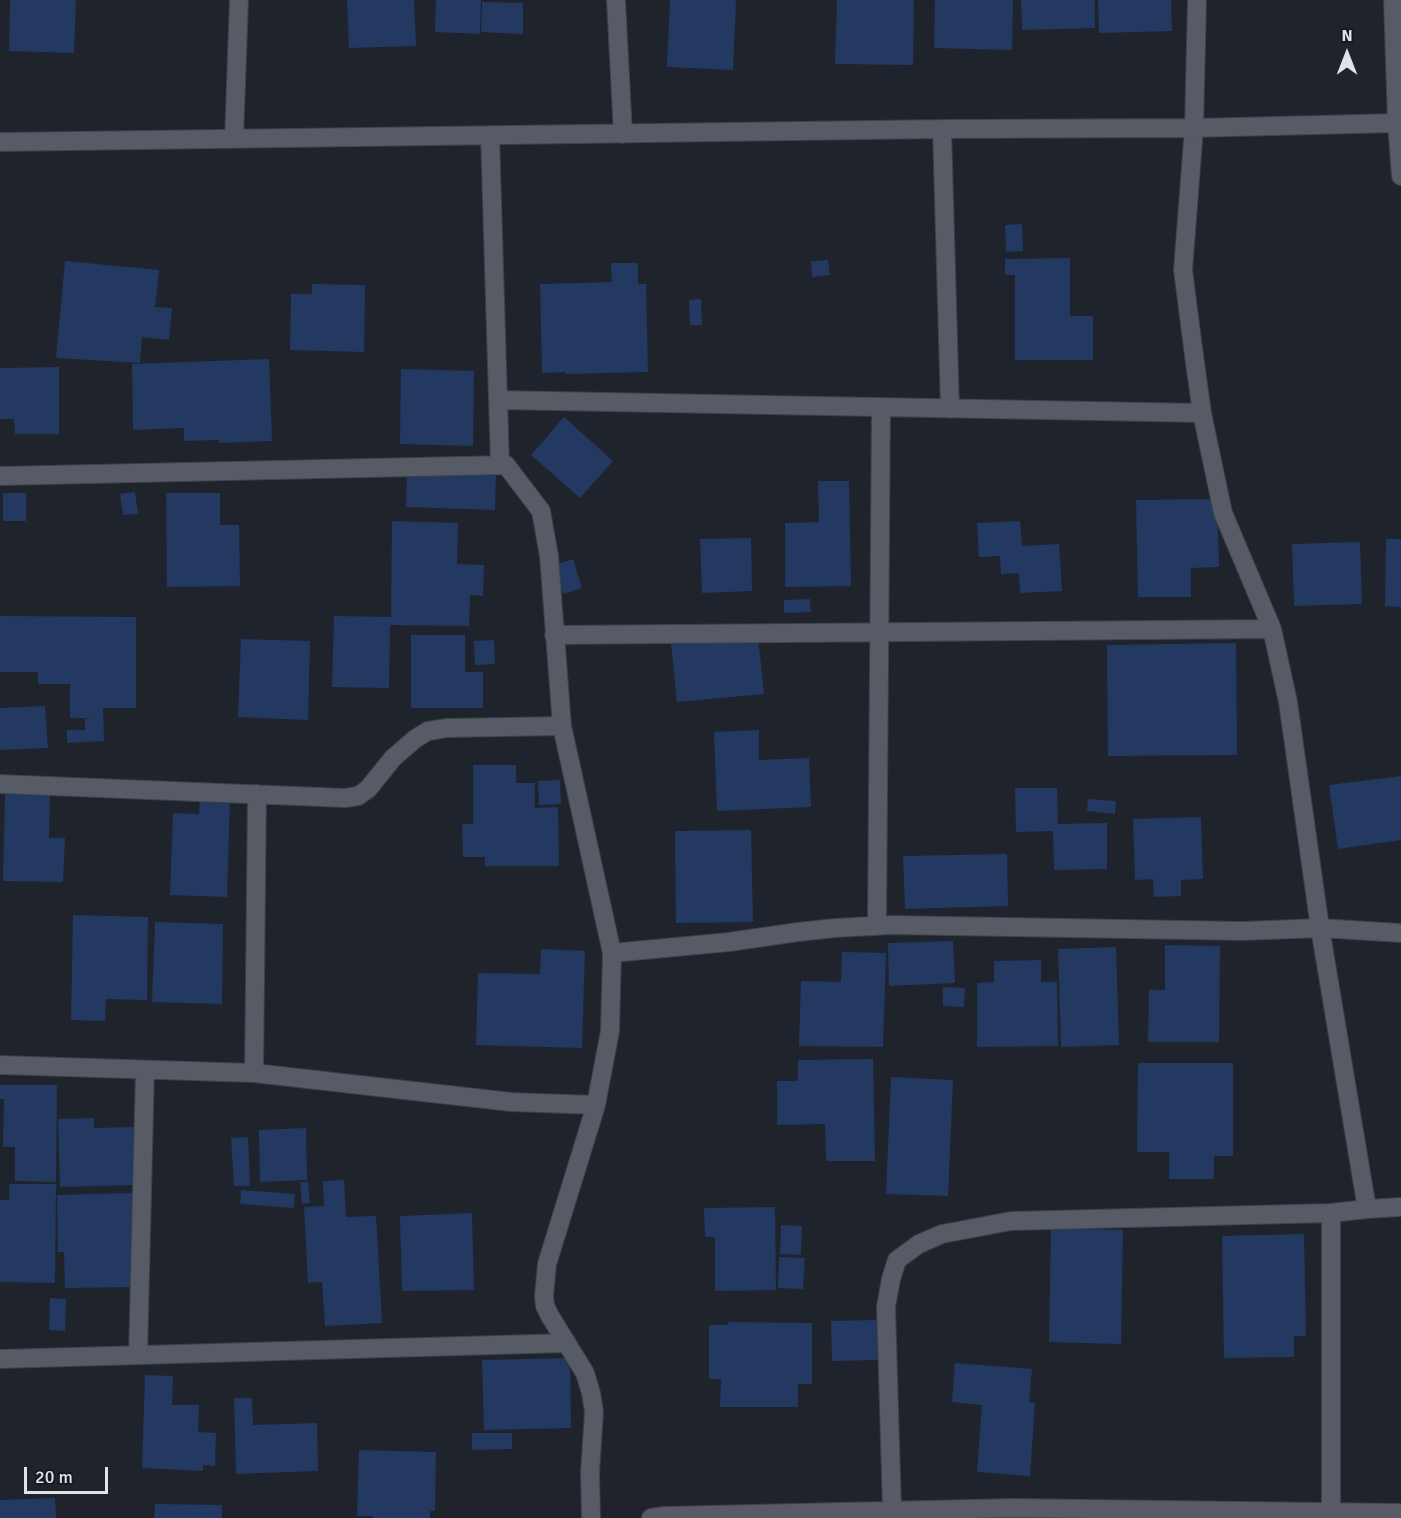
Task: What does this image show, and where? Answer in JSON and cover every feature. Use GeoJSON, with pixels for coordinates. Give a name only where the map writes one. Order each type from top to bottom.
{"type":"FeatureCollection","features":[{"type":"Feature","properties":{"kind":"street"},"geometry":{"type":"LineString","coordinates":[[234,139],[239,0]]}},
{"type":"Feature","properties":{"kind":"street"},"geometry":{"type":"LineString","coordinates":[[616,0],[623,134]]}},
{"type":"Feature","properties":{"kind":"street"},"geometry":{"type":"LineString","coordinates":[[1197,0],[1194,128],[1183,270],[1202,413],[1223,513],[1272,629],[1288,702],[1320,928],[1367,1209]]}},
{"type":"Feature","properties":{"kind":"street"},"geometry":{"type":"LineString","coordinates":[[1393,0],[1401,176]]}},
{"type":"Feature","properties":{"kind":"street"},"geometry":{"type":"LineString","coordinates":[[0,142],[942,129],[1194,128],[1397,123]]}},
{"type":"Feature","properties":{"kind":"street"},"geometry":{"type":"LineString","coordinates":[[942,129],[950,409]]}},
{"type":"Feature","properties":{"kind":"street"},"geometry":{"type":"LineString","coordinates":[[490,135],[500,465]]}},
{"type":"Feature","properties":{"kind":"street"},"geometry":{"type":"LineString","coordinates":[[498,400],[1202,413]]}},
{"type":"Feature","properties":{"kind":"street"},"geometry":{"type":"LineString","coordinates":[[877,926],[881,407]]}},
{"type":"Feature","properties":{"kind":"street"},"geometry":{"type":"LineString","coordinates":[[0,476],[506,465],[541,511],[549,556],[562,726],[612,953],[610,1031],[596,1106],[547,1264],[544,1296],[545,1306],[585,1373],[591,1393],[594,1412],[590,1472],[591,1518]]}},
{"type":"Feature","properties":{"kind":"street"},"geometry":{"type":"LineString","coordinates":[[554,635],[1272,629]]}},
{"type":"Feature","properties":{"kind":"street"},"geometry":{"type":"LineString","coordinates":[[0,784],[345,798],[358,796],[368,789],[393,758],[421,735],[437,729],[562,726]]}},
{"type":"Feature","properties":{"kind":"street"},"geometry":{"type":"LineString","coordinates":[[254,1073],[257,794]]}},
{"type":"Feature","properties":{"kind":"street"},"geometry":{"type":"LineString","coordinates":[[612,953],[729,942],[826,929],[891,925],[1243,931],[1320,928],[1401,933]]}},
{"type":"Feature","properties":{"kind":"street"},"geometry":{"type":"LineString","coordinates":[[0,1065],[254,1073],[511,1102],[596,1106]]}},
{"type":"Feature","properties":{"kind":"street"},"geometry":{"type":"LineString","coordinates":[[138,1355],[145,1070]]}},
{"type":"Feature","properties":{"kind":"street"},"geometry":{"type":"LineString","coordinates":[[892,1510],[886,1307],[897,1260],[919,1244],[942,1234],[1011,1221],[1331,1213],[1401,1208]]}},
{"type":"Feature","properties":{"kind":"street"},"geometry":{"type":"LineString","coordinates":[[1331,1213],[1331,1515]]}},
{"type":"Feature","properties":{"kind":"street"},"geometry":{"type":"LineString","coordinates":[[0,1359],[567,1343]]}},
{"type":"Feature","properties":{"kind":"street"},"geometry":{"type":"LineString","coordinates":[[651,1518],[1014,1508],[1331,1515],[1401,1513]]}},
{"type":"Feature","properties":{"kind":"building"},"geometry":{"type":"Polygon","coordinates":[[[10,0],[76,0],[74,53],[9,51],[10,0]]]}},
{"type":"Feature","properties":{"kind":"building"},"geometry":{"type":"Polygon","coordinates":[[[347,0],[414,0],[416,46],[349,48],[347,0]]]}},
{"type":"Feature","properties":{"kind":"building"},"geometry":{"type":"Polygon","coordinates":[[[436,0],[481,0],[480,34],[435,32],[436,0]]]}},
{"type":"Feature","properties":{"kind":"building"},"geometry":{"type":"Polygon","coordinates":[[[670,0],[736,0],[733,70],[667,67],[670,0]]]}},
{"type":"Feature","properties":{"kind":"building"},"geometry":{"type":"Polygon","coordinates":[[[837,0],[914,0],[913,65],[835,64],[837,0]]]}},
{"type":"Feature","properties":{"kind":"building"},"geometry":{"type":"Polygon","coordinates":[[[935,0],[1013,0],[1012,50],[934,48],[935,0]]]}},
{"type":"Feature","properties":{"kind":"building"},"geometry":{"type":"Polygon","coordinates":[[[1021,0],[1095,0],[1095,28],[1022,30],[1021,0]]]}},
{"type":"Feature","properties":{"kind":"building"},"geometry":{"type":"Polygon","coordinates":[[[1098,0],[1171,0],[1172,31],[1099,33],[1098,0]]]}},
{"type":"Feature","properties":{"kind":"building"},"geometry":{"type":"Polygon","coordinates":[[[482,2],[523,3],[523,34],[481,32],[482,2]]]}},
{"type":"Feature","properties":{"kind":"building"},"geometry":{"type":"Polygon","coordinates":[[[1022,224],[1023,251],[1006,252],[1005,225],[1022,224]]]}},
{"type":"Feature","properties":{"kind":"building"},"geometry":{"type":"Polygon","coordinates":[[[1070,258],[1070,316],[1093,316],[1093,360],[1015,360],[1015,275],[1005,275],[1005,259],[1070,258]]]}},
{"type":"Feature","properties":{"kind":"building"},"geometry":{"type":"Polygon","coordinates":[[[828,260],[830,275],[812,277],[811,261],[828,260]]]}},
{"type":"Feature","properties":{"kind":"building"},"geometry":{"type":"Polygon","coordinates":[[[65,261],[159,270],[155,307],[172,308],[169,340],[142,337],[140,363],[56,358],[65,261]]]}},
{"type":"Feature","properties":{"kind":"building"},"geometry":{"type":"Polygon","coordinates":[[[611,263],[638,263],[638,284],[646,284],[648,372],[542,373],[540,284],[612,282],[611,263]]]}},
{"type":"Feature","properties":{"kind":"building"},"geometry":{"type":"Polygon","coordinates":[[[312,284],[365,285],[364,352],[290,350],[291,294],[312,294],[312,284]]]}},
{"type":"Feature","properties":{"kind":"building"},"geometry":{"type":"Polygon","coordinates":[[[701,299],[702,325],[690,325],[689,300],[701,299]]]}},
{"type":"Feature","properties":{"kind":"building"},"geometry":{"type":"Polygon","coordinates":[[[269,359],[272,441],[219,443],[219,440],[184,441],[184,428],[133,430],[132,364],[269,359]]]}},
{"type":"Feature","properties":{"kind":"building"},"geometry":{"type":"Polygon","coordinates":[[[59,367],[59,434],[15,434],[14,419],[0,419],[0,368],[59,367]]]}},
{"type":"Feature","properties":{"kind":"building"},"geometry":{"type":"Polygon","coordinates":[[[401,369],[474,371],[473,446],[400,444],[401,369]]]}},
{"type":"Feature","properties":{"kind":"building"},"geometry":{"type":"Polygon","coordinates":[[[564,417],[613,461],[580,498],[531,455],[564,417]]]}},
{"type":"Feature","properties":{"kind":"building"},"geometry":{"type":"Polygon","coordinates":[[[407,468],[496,470],[495,510],[406,507],[407,468]]]}},
{"type":"Feature","properties":{"kind":"building"},"geometry":{"type":"Polygon","coordinates":[[[818,481],[849,481],[851,586],[785,587],[785,523],[819,522],[818,481]]]}},
{"type":"Feature","properties":{"kind":"building"},"geometry":{"type":"Polygon","coordinates":[[[135,492],[138,514],[123,515],[120,494],[135,492]]]}},
{"type":"Feature","properties":{"kind":"building"},"geometry":{"type":"Polygon","coordinates":[[[3,493],[26,493],[26,521],[3,521],[3,493]]]}},
{"type":"Feature","properties":{"kind":"building"},"geometry":{"type":"Polygon","coordinates":[[[166,493],[220,493],[220,525],[239,525],[240,586],[167,587],[166,493]]]}},
{"type":"Feature","properties":{"kind":"building"},"geometry":{"type":"Polygon","coordinates":[[[1217,499],[1219,567],[1191,568],[1191,597],[1138,597],[1136,500],[1217,499]]]}},
{"type":"Feature","properties":{"kind":"building"},"geometry":{"type":"Polygon","coordinates":[[[392,521],[458,523],[457,564],[484,565],[483,596],[470,595],[469,626],[390,625],[389,688],[332,687],[334,616],[391,617],[392,521]]]}},
{"type":"Feature","properties":{"kind":"building"},"geometry":{"type":"Polygon","coordinates":[[[1020,521],[1022,546],[1059,544],[1062,591],[1020,593],[1019,573],[1001,574],[1000,556],[979,557],[977,523],[1020,521]]]}},
{"type":"Feature","properties":{"kind":"building"},"geometry":{"type":"Polygon","coordinates":[[[751,538],[752,591],[702,593],[700,539],[751,538]]]}},
{"type":"Feature","properties":{"kind":"building"},"geometry":{"type":"Polygon","coordinates":[[[1386,539],[1401,539],[1401,607],[1385,606],[1386,539]]]}},
{"type":"Feature","properties":{"kind":"building"},"geometry":{"type":"Polygon","coordinates":[[[1360,542],[1362,604],[1294,606],[1292,544],[1360,542]]]}},
{"type":"Feature","properties":{"kind":"building"},"geometry":{"type":"Polygon","coordinates":[[[573,559],[582,588],[563,594],[554,565],[573,559]]]}},
{"type":"Feature","properties":{"kind":"building"},"geometry":{"type":"Polygon","coordinates":[[[810,599],[811,612],[784,613],[784,600],[810,599]]]}},
{"type":"Feature","properties":{"kind":"building"},"geometry":{"type":"Polygon","coordinates":[[[0,616],[136,617],[136,708],[103,708],[104,741],[67,743],[67,730],[85,730],[85,719],[92,718],[70,718],[70,684],[38,684],[38,672],[0,672],[0,616]]]}},
{"type":"Feature","properties":{"kind":"building"},"geometry":{"type":"Polygon","coordinates":[[[411,635],[465,635],[465,672],[483,672],[483,708],[411,708],[411,635]]]}},
{"type":"Feature","properties":{"kind":"building"},"geometry":{"type":"Polygon","coordinates":[[[758,636],[764,694],[677,702],[671,644],[758,636]]]}},
{"type":"Feature","properties":{"kind":"building"},"geometry":{"type":"Polygon","coordinates":[[[241,639],[310,641],[308,720],[238,717],[241,639]]]}},
{"type":"Feature","properties":{"kind":"building"},"geometry":{"type":"Polygon","coordinates":[[[494,640],[495,664],[475,665],[474,641],[494,640]]]}},
{"type":"Feature","properties":{"kind":"building"},"geometry":{"type":"Polygon","coordinates":[[[1236,643],[1237,755],[1108,756],[1107,645],[1236,643]]]}},
{"type":"Feature","properties":{"kind":"building"},"geometry":{"type":"Polygon","coordinates":[[[45,706],[48,748],[0,750],[0,708],[45,706]]]}},
{"type":"Feature","properties":{"kind":"building"},"geometry":{"type":"Polygon","coordinates":[[[759,730],[759,760],[809,758],[811,807],[717,811],[714,732],[759,730]]]}},
{"type":"Feature","properties":{"kind":"building"},"geometry":{"type":"Polygon","coordinates":[[[473,765],[516,765],[516,783],[535,783],[535,808],[558,807],[559,866],[485,866],[485,857],[463,857],[462,824],[473,824],[473,765]]]}},
{"type":"Feature","properties":{"kind":"building"},"geometry":{"type":"Polygon","coordinates":[[[1401,776],[1401,840],[1338,849],[1329,785],[1401,776]]]}},
{"type":"Feature","properties":{"kind":"building"},"geometry":{"type":"Polygon","coordinates":[[[560,780],[561,804],[539,805],[538,781],[560,780]]]}},
{"type":"Feature","properties":{"kind":"building"},"geometry":{"type":"Polygon","coordinates":[[[1015,788],[1057,788],[1058,824],[1107,823],[1107,869],[1054,870],[1053,831],[1016,832],[1015,788]]]}},
{"type":"Feature","properties":{"kind":"building"},"geometry":{"type":"Polygon","coordinates":[[[5,793],[50,794],[49,838],[65,838],[63,882],[3,881],[5,793]]]}},
{"type":"Feature","properties":{"kind":"building"},"geometry":{"type":"Polygon","coordinates":[[[200,796],[230,797],[227,897],[170,895],[173,813],[199,814],[200,796]]]}},
{"type":"Feature","properties":{"kind":"building"},"geometry":{"type":"Polygon","coordinates":[[[1088,799],[1116,801],[1115,814],[1087,811],[1088,799]]]}},
{"type":"Feature","properties":{"kind":"building"},"geometry":{"type":"Polygon","coordinates":[[[1201,817],[1203,879],[1181,880],[1181,896],[1154,897],[1153,879],[1135,880],[1133,819],[1201,817]]]}},
{"type":"Feature","properties":{"kind":"building"},"geometry":{"type":"Polygon","coordinates":[[[751,830],[753,922],[676,923],[675,831],[751,830]]]}},
{"type":"Feature","properties":{"kind":"building"},"geometry":{"type":"Polygon","coordinates":[[[1007,854],[1008,906],[905,909],[903,856],[1007,854]]]}},
{"type":"Feature","properties":{"kind":"building"},"geometry":{"type":"Polygon","coordinates":[[[73,915],[148,917],[147,1000],[106,999],[105,1021],[71,1020],[73,915]]]}},
{"type":"Feature","properties":{"kind":"building"},"geometry":{"type":"Polygon","coordinates":[[[155,922],[223,924],[222,1004],[152,1002],[155,922]]]}},
{"type":"Feature","properties":{"kind":"building"},"geometry":{"type":"Polygon","coordinates":[[[953,941],[955,983],[889,986],[888,943],[953,941]]]}},
{"type":"Feature","properties":{"kind":"building"},"geometry":{"type":"Polygon","coordinates":[[[1165,945],[1220,946],[1219,1042],[1148,1042],[1149,990],[1165,990],[1165,945]]]}},
{"type":"Feature","properties":{"kind":"building"},"geometry":{"type":"Polygon","coordinates":[[[1116,947],[1119,1045],[1061,1047],[1058,949],[1116,947]]]}},
{"type":"Feature","properties":{"kind":"building"},"geometry":{"type":"Polygon","coordinates":[[[541,949],[585,951],[582,1048],[476,1045],[478,973],[540,974],[541,949]]]}},
{"type":"Feature","properties":{"kind":"building"},"geometry":{"type":"Polygon","coordinates":[[[842,952],[886,953],[883,1047],[799,1046],[801,981],[841,982],[842,952]]]}},
{"type":"Feature","properties":{"kind":"building"},"geometry":{"type":"Polygon","coordinates":[[[1041,960],[1041,982],[1057,982],[1058,1046],[977,1047],[977,983],[994,982],[994,961],[1041,960]]]}},
{"type":"Feature","properties":{"kind":"building"},"geometry":{"type":"Polygon","coordinates":[[[943,987],[965,988],[964,1007],[943,1006],[943,987]]]}},
{"type":"Feature","properties":{"kind":"building"},"geometry":{"type":"Polygon","coordinates":[[[873,1059],[875,1161],[826,1161],[825,1124],[777,1125],[777,1081],[798,1081],[798,1060],[873,1059]]]}},
{"type":"Feature","properties":{"kind":"building"},"geometry":{"type":"Polygon","coordinates":[[[1138,1063],[1233,1063],[1233,1156],[1214,1156],[1214,1179],[1169,1179],[1169,1152],[1137,1152],[1138,1063]]]}},
{"type":"Feature","properties":{"kind":"building"},"geometry":{"type":"Polygon","coordinates":[[[891,1077],[953,1080],[948,1196],[886,1194],[891,1077]]]}},
{"type":"Feature","properties":{"kind":"building"},"geometry":{"type":"Polygon","coordinates":[[[0,1085],[57,1085],[56,1182],[15,1181],[15,1147],[3,1147],[4,1099],[0,1099],[0,1085]]]}},
{"type":"Feature","properties":{"kind":"building"},"geometry":{"type":"Polygon","coordinates":[[[94,1118],[94,1128],[135,1127],[136,1185],[60,1187],[58,1119],[94,1118]]]}},
{"type":"Feature","properties":{"kind":"building"},"geometry":{"type":"Polygon","coordinates":[[[306,1128],[307,1180],[260,1182],[259,1130],[306,1128]]]}},
{"type":"Feature","properties":{"kind":"building"},"geometry":{"type":"Polygon","coordinates":[[[248,1137],[250,1186],[234,1186],[231,1138],[248,1137]]]}},
{"type":"Feature","properties":{"kind":"building"},"geometry":{"type":"Polygon","coordinates":[[[344,1180],[346,1217],[376,1216],[382,1323],[325,1326],[322,1282],[308,1283],[304,1207],[324,1206],[323,1181],[344,1180]]]}},
{"type":"Feature","properties":{"kind":"building"},"geometry":{"type":"Polygon","coordinates":[[[300,1182],[308,1182],[310,1203],[302,1204],[300,1182]]]}},
{"type":"Feature","properties":{"kind":"building"},"geometry":{"type":"Polygon","coordinates":[[[9,1184],[56,1184],[55,1283],[0,1282],[0,1200],[9,1200],[9,1184]]]}},
{"type":"Feature","properties":{"kind":"building"},"geometry":{"type":"Polygon","coordinates":[[[241,1190],[295,1194],[294,1208],[240,1204],[241,1190]]]}},
{"type":"Feature","properties":{"kind":"building"},"geometry":{"type":"Polygon","coordinates":[[[132,1193],[133,1287],[65,1288],[64,1252],[58,1252],[57,1195],[132,1193]]]}},
{"type":"Feature","properties":{"kind":"building"},"geometry":{"type":"Polygon","coordinates":[[[775,1207],[776,1290],[715,1291],[715,1237],[705,1237],[704,1208],[775,1207]]]}},
{"type":"Feature","properties":{"kind":"building"},"geometry":{"type":"Polygon","coordinates":[[[472,1213],[474,1290],[402,1291],[400,1216],[472,1213]]]}},
{"type":"Feature","properties":{"kind":"building"},"geometry":{"type":"Polygon","coordinates":[[[781,1225],[802,1226],[801,1255],[780,1254],[781,1225]]]}},
{"type":"Feature","properties":{"kind":"building"},"geometry":{"type":"Polygon","coordinates":[[[1051,1228],[1123,1230],[1121,1344],[1049,1342],[1051,1228]]]}},
{"type":"Feature","properties":{"kind":"building"},"geometry":{"type":"Polygon","coordinates":[[[1304,1234],[1306,1336],[1294,1336],[1294,1357],[1224,1358],[1222,1236],[1304,1234]]]}},
{"type":"Feature","properties":{"kind":"building"},"geometry":{"type":"Polygon","coordinates":[[[779,1257],[805,1258],[803,1289],[778,1288],[779,1257]]]}},
{"type":"Feature","properties":{"kind":"building"},"geometry":{"type":"Polygon","coordinates":[[[50,1298],[66,1299],[65,1331],[49,1330],[50,1298]]]}},
{"type":"Feature","properties":{"kind":"building"},"geometry":{"type":"Polygon","coordinates":[[[879,1320],[880,1360],[832,1361],[831,1321],[879,1320]]]}},
{"type":"Feature","properties":{"kind":"building"},"geometry":{"type":"Polygon","coordinates":[[[728,1322],[812,1323],[812,1384],[798,1384],[798,1407],[720,1407],[721,1379],[709,1379],[709,1325],[728,1325],[728,1322]]]}},
{"type":"Feature","properties":{"kind":"building"},"geometry":{"type":"Polygon","coordinates":[[[570,1358],[571,1428],[484,1430],[482,1360],[570,1358]]]}},
{"type":"Feature","properties":{"kind":"building"},"geometry":{"type":"Polygon","coordinates":[[[955,1363],[1032,1369],[1029,1402],[1035,1403],[1030,1476],[977,1472],[982,1405],[952,1402],[955,1363]]]}},
{"type":"Feature","properties":{"kind":"building"},"geometry":{"type":"Polygon","coordinates":[[[145,1375],[173,1376],[172,1405],[199,1405],[198,1432],[216,1433],[215,1466],[203,1465],[203,1471],[142,1468],[145,1375]]]}},
{"type":"Feature","properties":{"kind":"building"},"geometry":{"type":"Polygon","coordinates":[[[234,1398],[252,1398],[253,1425],[317,1423],[318,1471],[236,1474],[234,1398]]]}},
{"type":"Feature","properties":{"kind":"building"},"geometry":{"type":"Polygon","coordinates":[[[472,1433],[512,1433],[512,1449],[472,1450],[472,1433]]]}},
{"type":"Feature","properties":{"kind":"building"},"geometry":{"type":"Polygon","coordinates":[[[359,1450],[436,1452],[435,1511],[430,1511],[430,1518],[357,1516],[359,1450]]]}},
{"type":"Feature","properties":{"kind":"building"},"geometry":{"type":"Polygon","coordinates":[[[55,1498],[56,1518],[0,1518],[0,1500],[55,1498]]]}},
{"type":"Feature","properties":{"kind":"building"},"geometry":{"type":"Polygon","coordinates":[[[155,1504],[222,1505],[222,1518],[154,1518],[155,1504]]]}}]}
